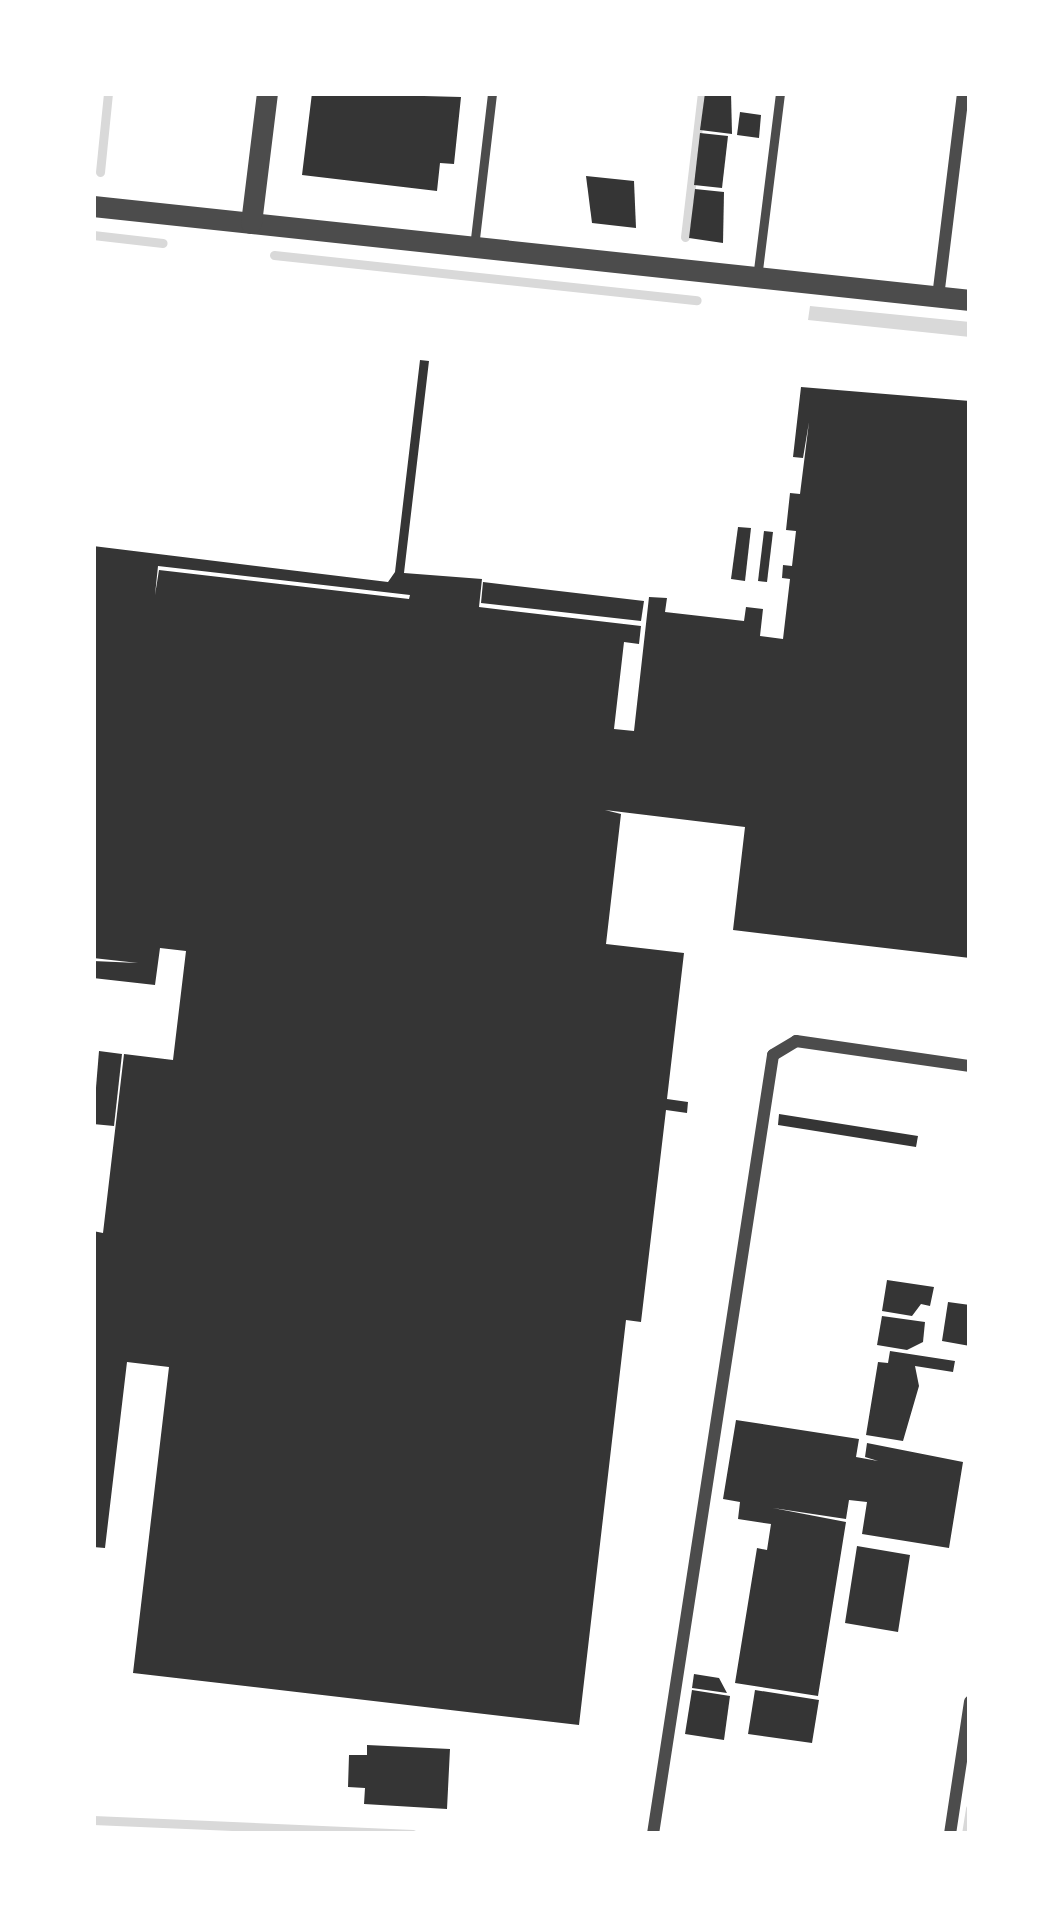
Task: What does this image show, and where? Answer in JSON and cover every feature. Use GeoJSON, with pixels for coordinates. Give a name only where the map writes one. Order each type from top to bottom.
{"type":"FeatureCollection","features":[{"type":"Feature","properties":{"kind":"street"},"geometry":{"type":"LineString","coordinates":[[250,223],[267,93]]}},
{"type":"Feature","properties":{"kind":"street"},"geometry":{"type":"LineString","coordinates":[[938,297],[963,93]]}},
{"type":"Feature","properties":{"kind":"street"},"geometry":{"type":"LineString","coordinates":[[93,206],[970,301]]}},
{"type":"Feature","properties":{"kind":"street"},"geometry":{"type":"LineString","coordinates":[[652,1834],[773,1055],[796,1041],[970,1066]]}},
{"type":"Feature","properties":{"kind":"street"},"geometry":{"type":"LineString","coordinates":[[950,1834],[970,1701]]}},
{"type":"Feature","properties":{"kind":"lane"},"geometry":{"type":"LineString","coordinates":[[474,247],[492,93]]}},
{"type":"Feature","properties":{"kind":"lane"},"geometry":{"type":"LineString","coordinates":[[758,278],[780,93]]}},
{"type":"Feature","properties":{"kind":"shaded area"},"geometry":{"type":"Polygon","coordinates":[[[810,306],[970,322],[970,337],[808,320],[810,306]]]}},
{"type":"Feature","properties":{"kind":"building"},"geometry":{"type":"Polygon","coordinates":[[[312,93],[461,97],[454,164],[440,163],[437,191],[302,175],[312,93]]]}},
{"type":"Feature","properties":{"kind":"building"},"geometry":{"type":"Polygon","coordinates":[[[705,93],[731,93],[732,134],[700,130],[705,93]]]}},
{"type":"Feature","properties":{"kind":"building"},"geometry":{"type":"Polygon","coordinates":[[[740,112],[761,115],[759,138],[737,135],[740,112]]]}},
{"type":"Feature","properties":{"kind":"building"},"geometry":{"type":"Polygon","coordinates":[[[700,133],[728,136],[722,188],[694,185],[700,133]]]}},
{"type":"Feature","properties":{"kind":"building"},"geometry":{"type":"Polygon","coordinates":[[[586,176],[634,181],[636,228],[592,223],[586,176]]]}},
{"type":"Feature","properties":{"kind":"building"},"geometry":{"type":"Polygon","coordinates":[[[695,189],[724,192],[723,243],[689,238],[695,189]]]}},
{"type":"Feature","properties":{"kind":"building"},"geometry":{"type":"Polygon","coordinates":[[[420,360],[429,361],[404,573],[482,579],[479,607],[641,626],[639,644],[624,642],[614,729],[634,731],[649,597],[667,598],[665,612],[744,621],[746,607],[763,609],[760,636],[783,639],[790,579],[782,578],[783,565],[792,566],[796,531],[786,530],[790,493],[800,494],[809,422],[803,458],[793,457],[801,387],[970,401],[970,958],[733,930],[745,827],[605,810],[621,814],[606,944],[684,953],[667,1099],[688,1102],[687,1113],[666,1110],[641,1322],[626,1320],[579,1725],[133,1673],[169,1367],[127,1362],[105,1548],[93,1547],[93,1231],[103,1233],[124,1054],[173,1060],[186,951],[160,948],[155,985],[93,978],[93,961],[138,963],[93,958],[93,546],[388,582],[395,572],[420,360]],[[158,566],[155,595],[159,570],[409,599],[410,595],[158,566]]]}},
{"type":"Feature","properties":{"kind":"building"},"geometry":{"type":"Polygon","coordinates":[[[738,527],[751,528],[745,581],[731,579],[738,527]]]}},
{"type":"Feature","properties":{"kind":"building"},"geometry":{"type":"Polygon","coordinates":[[[764,531],[773,532],[767,582],[758,581],[764,531]]]}},
{"type":"Feature","properties":{"kind":"building"},"geometry":{"type":"Polygon","coordinates":[[[483,582],[644,601],[641,621],[481,603],[483,582]]]}},
{"type":"Feature","properties":{"kind":"building"},"geometry":{"type":"Polygon","coordinates":[[[99,1051],[122,1054],[114,1126],[93,1124],[99,1051]]]}},
{"type":"Feature","properties":{"kind":"building"},"geometry":{"type":"Polygon","coordinates":[[[779,1114],[918,1136],[916,1147],[778,1125],[779,1114]]]}},
{"type":"Feature","properties":{"kind":"building"},"geometry":{"type":"Polygon","coordinates":[[[887,1280],[934,1287],[930,1306],[921,1304],[912,1316],[882,1311],[887,1280]]]}},
{"type":"Feature","properties":{"kind":"building"},"geometry":{"type":"Polygon","coordinates":[[[948,1302],[970,1305],[970,1346],[942,1341],[948,1302]]]}},
{"type":"Feature","properties":{"kind":"building"},"geometry":{"type":"Polygon","coordinates":[[[882,1316],[925,1322],[923,1342],[907,1350],[877,1345],[882,1316]]]}},
{"type":"Feature","properties":{"kind":"building"},"geometry":{"type":"Polygon","coordinates":[[[890,1351],[955,1361],[953,1372],[915,1366],[919,1386],[903,1441],[866,1435],[878,1362],[888,1363],[890,1351]]]}},
{"type":"Feature","properties":{"kind":"building"},"geometry":{"type":"Polygon","coordinates":[[[736,1420],[859,1439],[856,1457],[878,1461],[865,1457],[867,1443],[963,1462],[949,1548],[862,1534],[867,1502],[849,1500],[846,1519],[773,1508],[846,1522],[818,1696],[735,1683],[757,1548],[767,1550],[771,1524],[738,1519],[740,1502],[723,1499],[736,1420]]]}},
{"type":"Feature","properties":{"kind":"building"},"geometry":{"type":"Polygon","coordinates":[[[857,1546],[910,1555],[898,1632],[845,1623],[857,1546]]]}},
{"type":"Feature","properties":{"kind":"building"},"geometry":{"type":"Polygon","coordinates":[[[694,1674],[719,1678],[727,1693],[692,1688],[694,1674]]]}},
{"type":"Feature","properties":{"kind":"building"},"geometry":{"type":"Polygon","coordinates":[[[692,1690],[730,1696],[724,1740],[685,1734],[692,1690]]]}},
{"type":"Feature","properties":{"kind":"building"},"geometry":{"type":"Polygon","coordinates":[[[755,1690],[819,1700],[812,1743],[748,1734],[755,1690]]]}},
{"type":"Feature","properties":{"kind":"building"},"geometry":{"type":"Polygon","coordinates":[[[367,1745],[450,1749],[447,1809],[364,1804],[365,1788],[348,1787],[349,1755],[367,1755],[367,1745]]]}},
{"type":"Feature","properties":{"kind":"waterway"},"geometry":{"type":"LineString","coordinates":[[100,172],[108,93]]}},
{"type":"Feature","properties":{"kind":"waterway"},"geometry":{"type":"LineString","coordinates":[[685,237],[702,93]]}},
{"type":"Feature","properties":{"kind":"waterway"},"geometry":{"type":"LineString","coordinates":[[93,235],[163,243]]}},
{"type":"Feature","properties":{"kind":"waterway"},"geometry":{"type":"LineString","coordinates":[[274,255],[697,300]]}},
{"type":"Feature","properties":{"kind":"waterway"},"geometry":{"type":"LineString","coordinates":[[966,1834],[970,1808]]}},
{"type":"Feature","properties":{"kind":"waterway"},"geometry":{"type":"LineString","coordinates":[[93,1820],[413,1834]]}}]}
